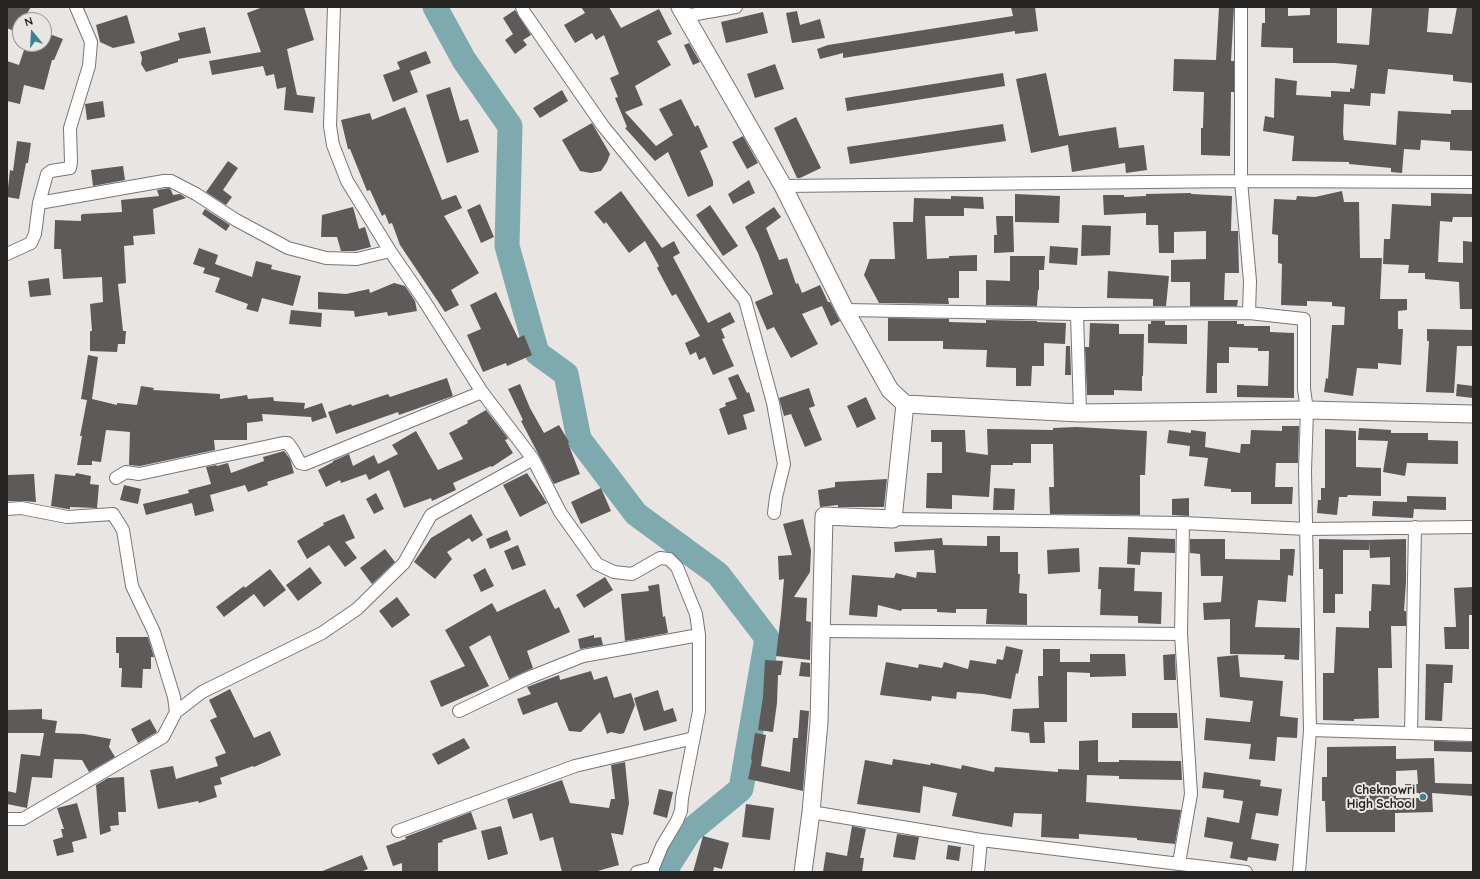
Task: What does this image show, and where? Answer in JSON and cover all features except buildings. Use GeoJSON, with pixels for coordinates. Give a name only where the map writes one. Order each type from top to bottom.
{"type":"FeatureCollection","features":[{"type":"Feature","properties":{"kind":"main road"},"geometry":{"type":"LineString","coordinates":[[682,12],[783,186],[844,310],[890,390],[905,404],[1080,413],[1307,410],[1473,414]]}},
{"type":"Feature","properties":{"kind":"main road"},"geometry":{"type":"LineString","coordinates":[[804,872],[819,722],[824,516],[893,519],[905,404]]}},
{"type":"Feature","properties":{"kind":"street"},"geometry":{"type":"LineString","coordinates":[[7,254],[31,243],[35,234],[39,203],[47,174],[51,171],[70,168],[70,128],[89,66],[91,42],[76,7]]}},
{"type":"Feature","properties":{"kind":"street"},"geometry":{"type":"LineString","coordinates":[[334,7],[330,126],[333,145],[347,181],[390,251],[423,299],[482,392],[533,459],[560,512],[597,564],[614,572],[632,574],[660,558],[669,559],[677,567],[696,614],[699,635],[699,711],[682,798],[681,811],[677,821],[662,846],[653,870],[637,872]]}},
{"type":"Feature","properties":{"kind":"street"},"geometry":{"type":"LineString","coordinates":[[522,7],[603,126],[745,300],[773,403],[784,464],[776,497],[774,514]]}},
{"type":"Feature","properties":{"kind":"street"},"geometry":{"type":"LineString","coordinates":[[682,12],[736,7]]}},
{"type":"Feature","properties":{"kind":"street"},"geometry":{"type":"LineString","coordinates":[[1241,7],[1241,181],[1250,281],[1249,313]]}},
{"type":"Feature","properties":{"kind":"street"},"geometry":{"type":"LineString","coordinates":[[39,203],[164,181],[171,182],[196,194],[236,220],[288,248],[326,258],[357,258],[390,251]]}},
{"type":"Feature","properties":{"kind":"street"},"geometry":{"type":"LineString","coordinates":[[783,186],[1241,181],[1473,182]]}},
{"type":"Feature","properties":{"kind":"street"},"geometry":{"type":"LineString","coordinates":[[844,310],[1077,314],[1249,313],[1304,318],[1304,389],[1307,410],[1306,471],[1310,730],[1299,872]]}},
{"type":"Feature","properties":{"kind":"street"},"geometry":{"type":"LineString","coordinates":[[1077,314],[1080,413]]}},
{"type":"Feature","properties":{"kind":"street"},"geometry":{"type":"LineString","coordinates":[[116,478],[126,472],[139,474],[283,443],[288,443],[300,463],[305,464],[482,392]]}},
{"type":"Feature","properties":{"kind":"street"},"geometry":{"type":"LineString","coordinates":[[7,819],[23,819],[163,737],[176,712],[202,692],[322,633],[358,609],[404,563],[431,515],[533,459]]}},
{"type":"Feature","properties":{"kind":"street"},"geometry":{"type":"LineString","coordinates":[[7,509],[21,508],[67,517],[113,514],[123,530],[132,586],[154,632],[174,697],[176,712]]}},
{"type":"Feature","properties":{"kind":"street"},"geometry":{"type":"LineString","coordinates":[[893,519],[1183,523],[1307,529],[1473,527]]}},
{"type":"Feature","properties":{"kind":"street"},"geometry":{"type":"LineString","coordinates":[[1179,864],[1191,794],[1181,634],[1183,523]]}},
{"type":"Feature","properties":{"kind":"street"},"geometry":{"type":"LineString","coordinates":[[1411,733],[1415,527]]}},
{"type":"Feature","properties":{"kind":"street"},"geometry":{"type":"LineString","coordinates":[[821,631],[1181,634]]}},
{"type":"Feature","properties":{"kind":"street"},"geometry":{"type":"LineString","coordinates":[[458,711],[528,678],[583,656],[699,635]]}},
{"type":"Feature","properties":{"kind":"street"},"geometry":{"type":"LineString","coordinates":[[1310,730],[1473,735]]}},
{"type":"Feature","properties":{"kind":"street"},"geometry":{"type":"LineString","coordinates":[[398,831],[575,766],[694,738]]}},
{"type":"Feature","properties":{"kind":"street"},"geometry":{"type":"LineString","coordinates":[[811,812],[981,840],[1246,872]]}},
{"type":"Feature","properties":{"kind":"street"},"geometry":{"type":"LineString","coordinates":[[978,872],[981,840]]}},
{"type":"Feature","properties":{"kind":"waterway"},"geometry":{"type":"LineString","coordinates":[[435,7],[464,60],[510,126],[507,246],[537,353],[566,374],[579,439],[636,514],[718,574],[767,638],[741,789],[690,831],[664,872]]}},
{"type":"Feature","properties":{"kind":"place","name":"Cheknowri High School"},"geometry":{"type":"Point","coordinates":[1423,797]}}]}
